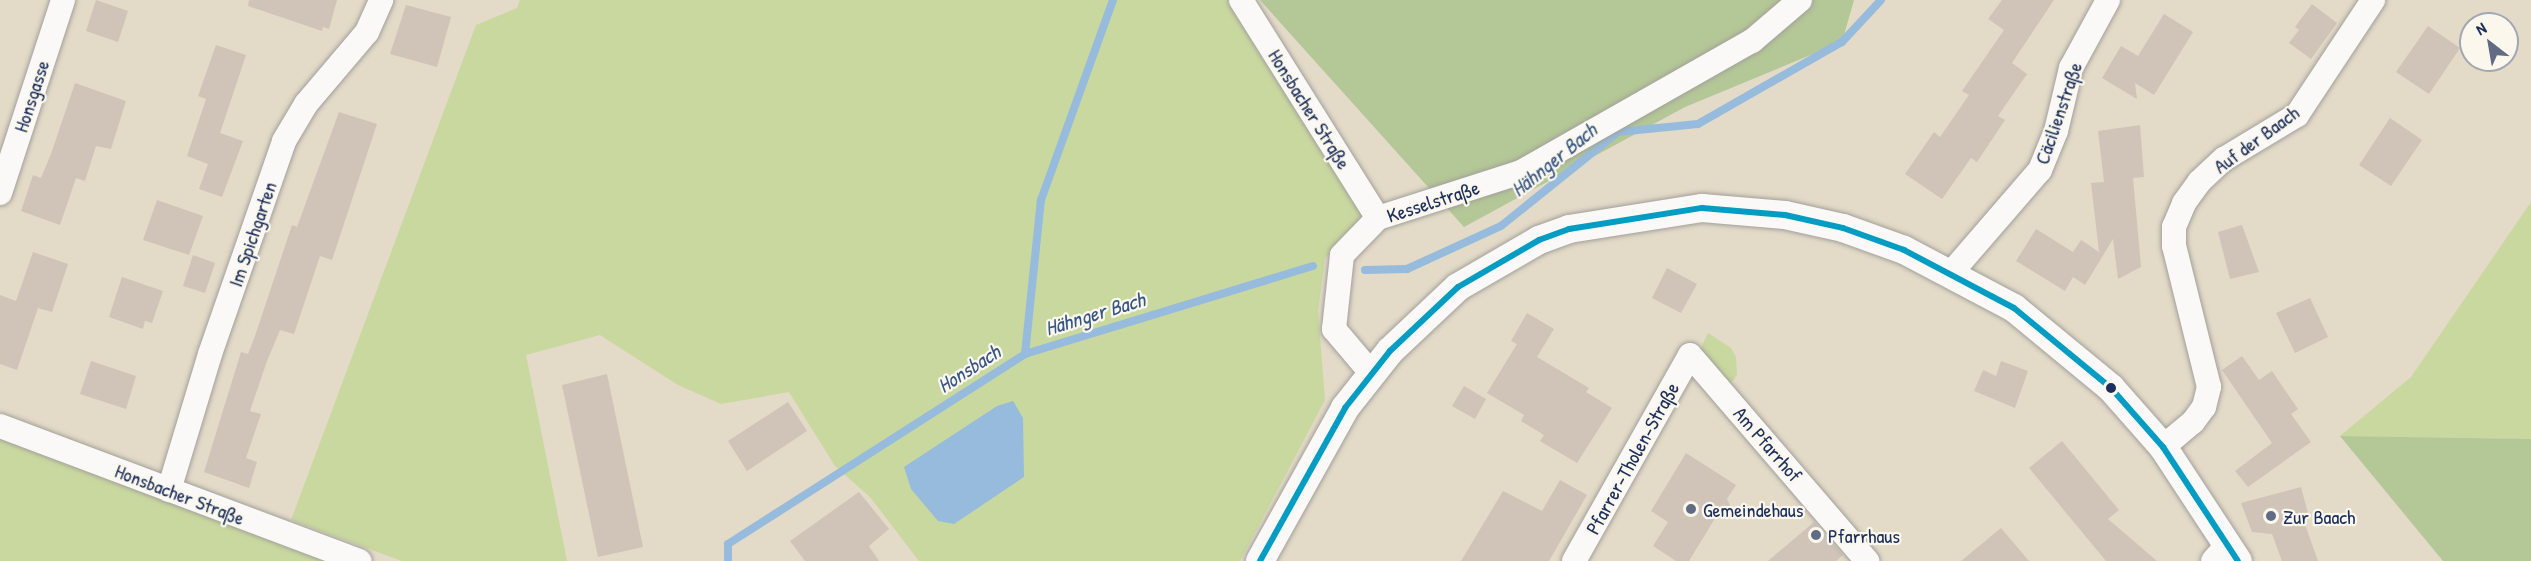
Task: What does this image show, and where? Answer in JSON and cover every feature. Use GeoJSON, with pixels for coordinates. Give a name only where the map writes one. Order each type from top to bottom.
{"type":"FeatureCollection","features":[{"type":"Feature","properties":{"kind":"street","name":"Honsgasse"},"geometry":{"type":"LineString","coordinates":[[0,193],[63,0]]}},
{"type":"Feature","properties":{"kind":"street","name":"Im Spichgarten"},"geometry":{"type":"LineString","coordinates":[[169,490],[210,354],[284,141],[306,104],[367,32],[381,0]]}},
{"type":"Feature","properties":{"kind":"street","name":"Honsbacher Straße"},"geometry":{"type":"LineString","coordinates":[[1241,0],[1378,218]]}},
{"type":"Feature","properties":{"kind":"street","name":"Kesselstraße"},"geometry":{"type":"LineString","coordinates":[[1371,374],[1334,329],[1342,255],[1378,218],[1521,172],[1752,41],[1800,0]]}},
{"type":"Feature","properties":{"kind":"street","name":"Cäcilienstraße"},"geometry":{"type":"LineString","coordinates":[[1951,273],[2040,170],[2056,131],[2071,68],[2108,0]]}},
{"type":"Feature","properties":{"kind":"street","name":"Auf der Baach"},"geometry":{"type":"LineString","coordinates":[[2163,447],[2193,422],[2204,407],[2209,387],[2174,246],[2174,227],[2184,203],[2199,182],[2224,159],[2297,115],[2373,0]]}},
{"type":"Feature","properties":{"kind":"street"},"geometry":{"type":"LineString","coordinates":[[1260,561],[1322,446],[1371,374],[1434,308],[1487,269],[1539,240],[1629,217],[1701,208],[1785,215],[1843,228],[1904,250],[2014,308],[2069,350],[2111,388],[2163,447],[2226,555]]}},
{"type":"Feature","properties":{"kind":"street","name":"Pfarrer-Tholen-Straße"},"geometry":{"type":"LineString","coordinates":[[1574,561],[1690,355]]}},
{"type":"Feature","properties":{"kind":"street","name":"Am Pfarrhof"},"geometry":{"type":"LineString","coordinates":[[1690,355],[1867,561]]}},
{"type":"Feature","properties":{"kind":"street","name":"Honsbacher Straße"},"geometry":{"type":"LineString","coordinates":[[0,426],[360,561]]}},
{"type":"Feature","properties":{"kind":"green space"},"geometry":{"type":"Polygon","coordinates":[[[520,0],[1232,0],[1366,214],[1325,259],[1318,311],[1325,400],[1240,561],[919,561],[870,497],[835,466],[789,392],[721,404],[678,385],[600,335],[526,355],[567,561],[402,561],[291,520],[476,25],[517,8],[520,0]]]}},
{"type":"Feature","properties":{"kind":"green space"},"geometry":{"type":"Polygon","coordinates":[[[1260,0],[1854,0],[1842,42],[1685,107],[1464,227],[1260,0]]]}},
{"type":"Feature","properties":{"kind":"green space"},"geometry":{"type":"Polygon","coordinates":[[[2531,202],[2531,439],[2340,436],[2411,377],[2531,202]]]}},
{"type":"Feature","properties":{"kind":"green space"},"geometry":{"type":"Polygon","coordinates":[[[1708,333],[1731,348],[1736,357],[1737,375],[1730,385],[1700,350],[1708,333]]]}},
{"type":"Feature","properties":{"kind":"green space"},"geometry":{"type":"Polygon","coordinates":[[[0,434],[329,561],[0,561],[0,434]]]}},
{"type":"Feature","properties":{"kind":"green space"},"geometry":{"type":"Polygon","coordinates":[[[2340,436],[2531,439],[2531,561],[2443,561],[2340,436]]]}},
{"type":"Feature","properties":{"kind":"water"},"geometry":{"type":"Polygon","coordinates":[[[1013,401],[1023,418],[1024,477],[954,524],[938,521],[911,489],[904,467],[997,406],[1013,401]]]}},
{"type":"Feature","properties":{"kind":"building"},"geometry":{"type":"Polygon","coordinates":[[[96,0],[128,11],[118,42],[86,31],[96,0]]]}},
{"type":"Feature","properties":{"kind":"building"},"geometry":{"type":"Polygon","coordinates":[[[249,0],[337,0],[329,29],[323,27],[322,31],[248,6],[249,0]]]}},
{"type":"Feature","properties":{"kind":"building"},"geometry":{"type":"Polygon","coordinates":[[[2002,0],[2054,0],[2012,63],[2027,74],[1998,116],[2005,120],[1977,162],[1971,158],[1942,199],[1905,174],[1934,132],[1940,137],[1969,95],[1962,91],[2004,30],[1988,19],[2002,0]]]}},
{"type":"Feature","properties":{"kind":"building"},"geometry":{"type":"Polygon","coordinates":[[[2312,4],[2337,23],[2311,59],[2289,43],[2299,30],[2295,27],[2312,4]]]}},
{"type":"Feature","properties":{"kind":"building"},"geometry":{"type":"Polygon","coordinates":[[[406,5],[451,17],[437,67],[390,54],[406,5]]]}},
{"type":"Feature","properties":{"kind":"building"},"geometry":{"type":"Polygon","coordinates":[[[2164,14],[2193,32],[2154,95],[2135,83],[2137,99],[2102,78],[2121,46],[2138,56],[2164,14]]]}},
{"type":"Feature","properties":{"kind":"building"},"geometry":{"type":"Polygon","coordinates":[[[2428,26],[2459,47],[2429,94],[2396,72],[2428,26]]]}},
{"type":"Feature","properties":{"kind":"building"},"geometry":{"type":"Polygon","coordinates":[[[216,45],[246,55],[220,133],[243,141],[222,197],[199,189],[208,164],[187,156],[206,99],[198,96],[216,45]]]}},
{"type":"Feature","properties":{"kind":"building"},"geometry":{"type":"Polygon","coordinates":[[[75,83],[126,101],[111,149],[96,146],[85,181],[76,178],[60,225],[21,211],[33,175],[41,178],[75,83]]]}},
{"type":"Feature","properties":{"kind":"building"},"geometry":{"type":"Polygon","coordinates":[[[339,112],[377,124],[332,260],[320,256],[294,334],[280,330],[267,361],[250,411],[261,414],[246,458],[257,462],[249,488],[204,472],[241,352],[248,354],[292,225],[297,227],[339,112]]]}},
{"type":"Feature","properties":{"kind":"building"},"geometry":{"type":"Polygon","coordinates":[[[2390,118],[2422,140],[2391,186],[2359,165],[2390,118]]]}},
{"type":"Feature","properties":{"kind":"building"},"geometry":{"type":"Polygon","coordinates":[[[2140,125],[2144,177],[2133,178],[2141,267],[2118,279],[2113,239],[2085,285],[2073,277],[2065,291],[2016,261],[2036,229],[2073,252],[2081,240],[2099,252],[2091,183],[2104,182],[2098,131],[2140,125]]]}},
{"type":"Feature","properties":{"kind":"building"},"geometry":{"type":"Polygon","coordinates":[[[157,200],[203,216],[189,255],[143,240],[157,200]]]}},
{"type":"Feature","properties":{"kind":"building"},"geometry":{"type":"Polygon","coordinates":[[[2242,225],[2259,272],[2230,279],[2218,232],[2242,225]]]}},
{"type":"Feature","properties":{"kind":"building"},"geometry":{"type":"Polygon","coordinates":[[[33,252],[68,264],[52,312],[38,308],[17,370],[0,364],[0,295],[16,301],[33,252]]]}},
{"type":"Feature","properties":{"kind":"building"},"geometry":{"type":"Polygon","coordinates":[[[193,255],[215,263],[205,293],[183,286],[193,255]]]}},
{"type":"Feature","properties":{"kind":"building"},"geometry":{"type":"Polygon","coordinates":[[[1667,268],[1697,284],[1681,313],[1652,298],[1667,268]]]}},
{"type":"Feature","properties":{"kind":"building"},"geometry":{"type":"Polygon","coordinates":[[[122,277],[163,291],[152,323],[145,321],[143,329],[109,317],[122,277]]]}},
{"type":"Feature","properties":{"kind":"building"},"geometry":{"type":"Polygon","coordinates":[[[2310,298],[2328,337],[2295,353],[2276,313],[2310,298]]]}},
{"type":"Feature","properties":{"kind":"building"},"geometry":{"type":"Polygon","coordinates":[[[1527,313],[1554,329],[1537,357],[1589,388],[1586,392],[1612,408],[1577,463],[1540,441],[1544,435],[1521,421],[1524,415],[1487,393],[1517,344],[1511,341],[1527,313]]]}},
{"type":"Feature","properties":{"kind":"building"},"geometry":{"type":"Polygon","coordinates":[[[2242,356],[2259,380],[2272,371],[2298,409],[2291,414],[2311,442],[2248,487],[2235,471],[2272,443],[2222,370],[2242,356]]]}},
{"type":"Feature","properties":{"kind":"building"},"geometry":{"type":"Polygon","coordinates":[[[91,361],[136,376],[126,409],[80,394],[91,361]]]}},
{"type":"Feature","properties":{"kind":"building"},"geometry":{"type":"Polygon","coordinates":[[[2001,361],[2028,371],[2015,408],[1974,391],[1983,370],[1996,376],[2001,361]]]}},
{"type":"Feature","properties":{"kind":"building"},"geometry":{"type":"Polygon","coordinates":[[[607,374],[643,547],[598,557],[562,385],[607,374]]]}},
{"type":"Feature","properties":{"kind":"building"},"geometry":{"type":"Polygon","coordinates":[[[1464,386],[1486,399],[1475,419],[1452,406],[1464,386]]]}},
{"type":"Feature","properties":{"kind":"building"},"geometry":{"type":"Polygon","coordinates":[[[788,402],[807,431],[747,471],[728,441],[788,402]]]}},
{"type":"Feature","properties":{"kind":"building"},"geometry":{"type":"Polygon","coordinates":[[[2062,441],[2119,510],[2108,519],[2157,561],[2106,561],[2029,468],[2062,441]]]}},
{"type":"Feature","properties":{"kind":"building","name":"Gemeindehaus"},"geometry":{"type":"Polygon","coordinates":[[[1686,453],[1736,485],[1727,499],[1732,509],[1729,514],[1714,520],[1689,561],[1676,561],[1653,546],[1668,522],[1651,511],[1686,453]]]}},
{"type":"Feature","properties":{"kind":"building"},"geometry":{"type":"Polygon","coordinates":[[[1560,480],[1587,495],[1549,561],[1461,561],[1503,491],[1542,511],[1560,480]]]}},
{"type":"Feature","properties":{"kind":"building"},"geometry":{"type":"Polygon","coordinates":[[[2301,487],[2309,517],[2303,519],[2318,561],[2282,561],[2272,534],[2252,532],[2241,503],[2301,487]]]}},
{"type":"Feature","properties":{"kind":"building"},"geometry":{"type":"Polygon","coordinates":[[[859,492],[889,529],[869,546],[879,561],[805,561],[790,541],[859,492]]]}},
{"type":"Feature","properties":{"kind":"building","name":"Pfarrhaus"},"geometry":{"type":"Polygon","coordinates":[[[1814,522],[1843,555],[1836,561],[1768,561],[1814,522]]]}},
{"type":"Feature","properties":{"kind":"building"},"geometry":{"type":"Polygon","coordinates":[[[2001,528],[2029,561],[1961,561],[2001,528]]]}},
{"type":"Feature","properties":{"kind":"waterway","name":"Hähnger Bach"},"geometry":{"type":"LineString","coordinates":[[728,561],[728,544],[1025,354],[1041,200],[1113,0]]}},
{"type":"Feature","properties":{"kind":"waterway","name":"Hähnger Bach"},"geometry":{"type":"LineString","coordinates":[[1365,270],[1407,269],[1501,226],[1618,132],[1698,124],[1842,42],[1881,0]]}},
{"type":"Feature","properties":{"kind":"waterway","name":"Hähnger Bach"},"geometry":{"type":"LineString","coordinates":[[1025,354],[1313,266]]}},
{"type":"Feature","properties":{"kind":"transit line"},"geometry":{"type":"LineString","coordinates":[[1260,561],[1345,408],[1390,351],[1458,287],[1539,240],[1569,229],[1702,208],[1785,215],[1843,228],[1904,250],[2014,308],[2111,388],[2163,447],[2238,561]]}},
{"type":"Feature","properties":{"kind":"place","name":"Gemeindehaus"},"geometry":{"type":"Point","coordinates":[1691,509]}},
{"type":"Feature","properties":{"kind":"place","name":"Zur Baach"},"geometry":{"type":"Point","coordinates":[2271,516]}},
{"type":"Feature","properties":{"kind":"place","name":"Pfarrhaus"},"geometry":{"type":"Point","coordinates":[1816,535]}},
{"type":"Feature","properties":{"kind":"water label","name":"Honsbach"},"geometry":{"type":"Point","coordinates":[969,369]}}]}
